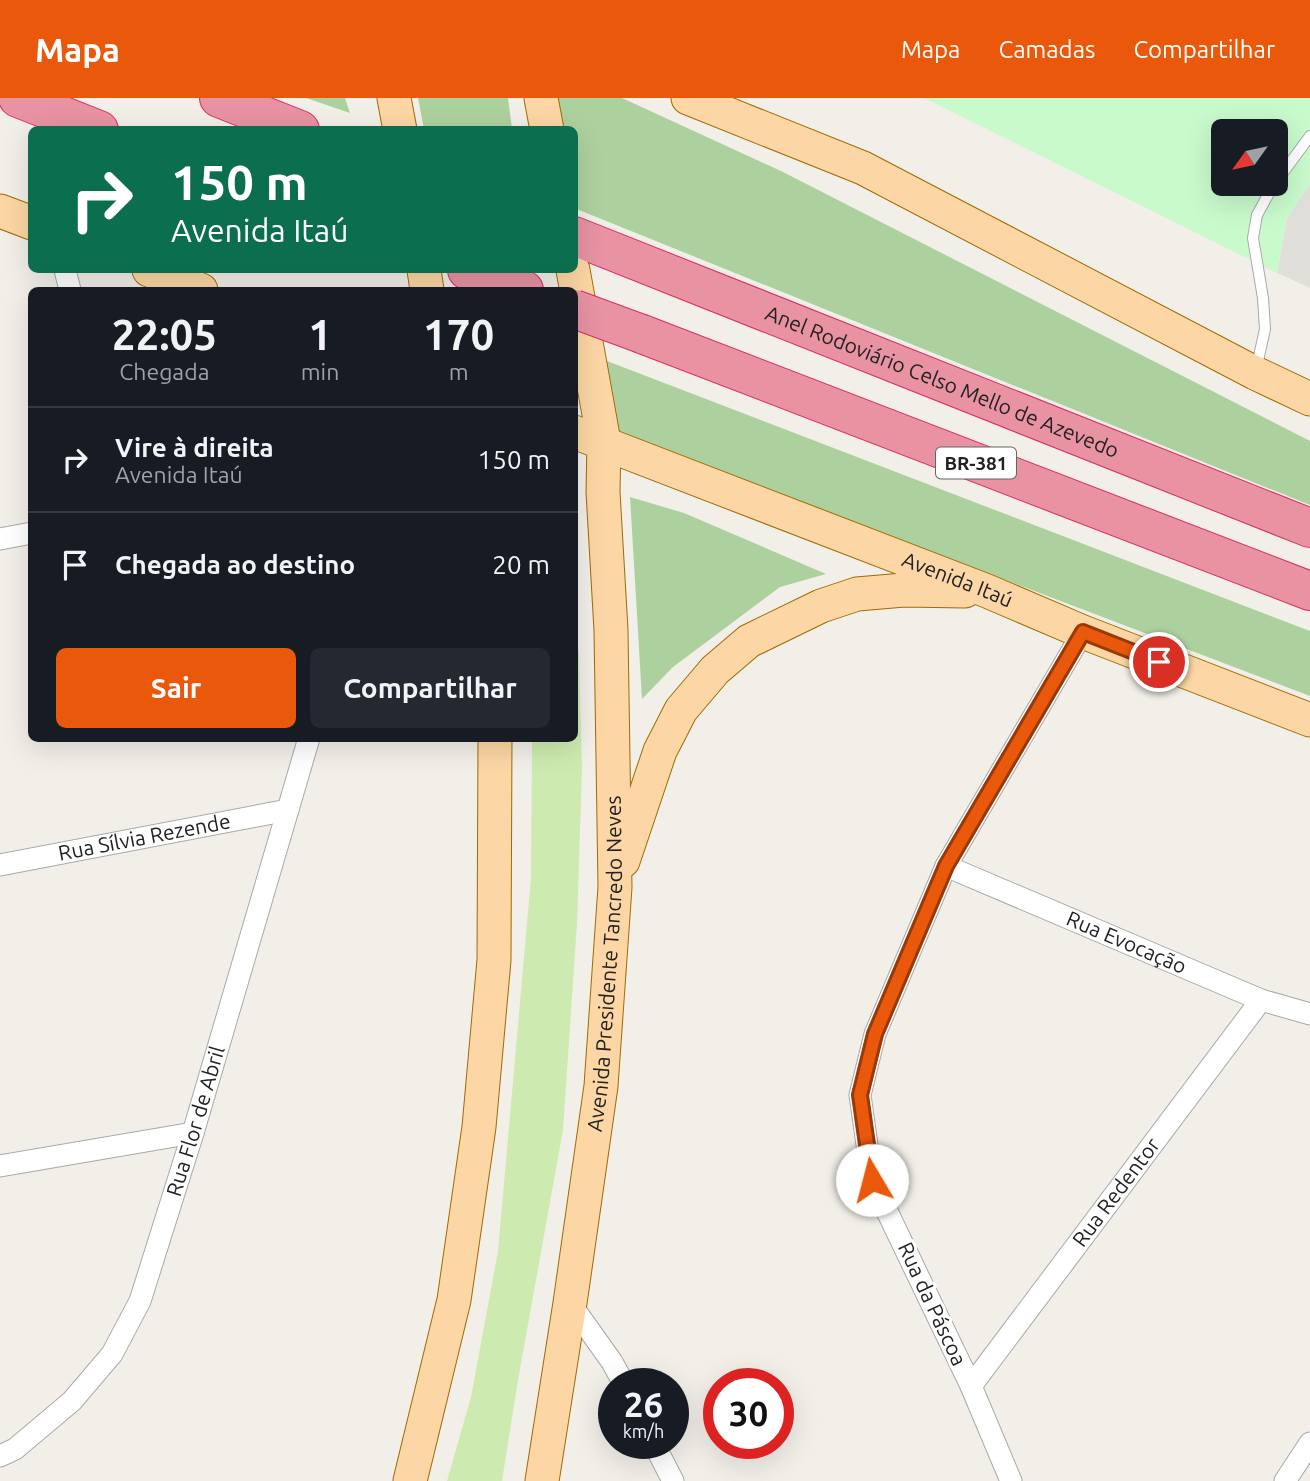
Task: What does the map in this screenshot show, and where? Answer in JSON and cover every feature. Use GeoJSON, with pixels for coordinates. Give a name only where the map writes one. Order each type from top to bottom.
{"type":"FeatureCollection","features":[{"type":"Feature","properties":{"kind":"highway"},"geometry":{"type":"LineString","coordinates":[[18,98],[89,126]]}},
{"type":"Feature","properties":{"kind":"highway"},"geometry":{"type":"LineString","coordinates":[[219,98],[290,126]]}},
{"type":"Feature","properties":{"kind":"highway","name":"Anel Rodoviário Celso Mello de Azevedo"},"geometry":{"type":"LineString","coordinates":[[578,238],[1310,528]]}},
{"type":"Feature","properties":{"kind":"highway"},"geometry":{"type":"LineString","coordinates":[[476,273],[515,287]]}},
{"type":"Feature","properties":{"kind":"highway","name":"BR-381"},"geometry":{"type":"LineString","coordinates":[[578,310],[1310,591]]}},
{"type":"Feature","properties":{"kind":"main road"},"geometry":{"type":"LineString","coordinates":[[394,98],[399,126]]}},
{"type":"Feature","properties":{"kind":"main road"},"geometry":{"type":"LineString","coordinates":[[541,98],[546,126]]}},
{"type":"Feature","properties":{"kind":"main road"},"geometry":{"type":"LineString","coordinates":[[688,98],[863,168],[1255,373],[1310,399]]}},
{"type":"Feature","properties":{"kind":"main road"},"geometry":{"type":"LineString","coordinates":[[0,211],[28,222]]}},
{"type":"Feature","properties":{"kind":"main road"},"geometry":{"type":"LineString","coordinates":[[157,273],[193,287]]}},
{"type":"Feature","properties":{"kind":"main road","name":"Avenida Presidente Tancredo Neves"},"geometry":{"type":"LineString","coordinates":[[542,1481],[601,1086],[615,887],[611,631],[603,492],[589,437],[578,322]]}},
{"type":"Feature","properties":{"kind":"main road","name":"Avenida Itaú"},"geometry":{"type":"LineString","coordinates":[[589,437],[1310,720]]}},
{"type":"Feature","properties":{"kind":"main road"},"geometry":{"type":"LineString","coordinates":[[615,887],[660,751],[681,710],[715,670],[749,641],[821,606],[857,594],[904,590],[986,591]]}},
{"type":"Feature","properties":{"kind":"main road"},"geometry":{"type":"LineString","coordinates":[[410,1481],[454,1300],[479,1127],[494,960],[495,742]]}},
{"type":"Feature","properties":{"kind":"street"},"geometry":{"type":"LineString","coordinates":[[0,539],[28,534]]}},
{"type":"Feature","properties":{"kind":"street","name":"Rua da Páscoa"},"geometry":{"type":"LineString","coordinates":[[1011,1481],[971,1387],[872,1180],[860,1095],[875,1034],[946,866],[1083,632]]}},
{"type":"Feature","properties":{"kind":"street","name":"Rua Flor de Abril"},"geometry":{"type":"LineString","coordinates":[[0,1456],[15,1449],[72,1402],[112,1354],[140,1301],[193,1133],[308,742]]}},
{"type":"Feature","properties":{"kind":"street","name":"Rua Sílvia Rezende"},"geometry":{"type":"LineString","coordinates":[[0,864],[288,810]]}},
{"type":"Feature","properties":{"kind":"street","name":"Rua Evocação"},"geometry":{"type":"LineString","coordinates":[[946,866],[1261,1000],[1310,1014]]}},
{"type":"Feature","properties":{"kind":"street","name":"Rua Redentor"},"geometry":{"type":"LineString","coordinates":[[971,1387],[1261,1000]]}},
{"type":"Feature","properties":{"kind":"street"},"geometry":{"type":"LineString","coordinates":[[0,1166],[193,1133]]}},
{"type":"Feature","properties":{"kind":"street"},"geometry":{"type":"LineString","coordinates":[[570,1303],[615,1368]]}},
{"type":"Feature","properties":{"kind":"street"},"geometry":{"type":"LineString","coordinates":[[1285,1481],[1310,1443]]}},
{"type":"Feature","properties":{"kind":"street"},"geometry":{"type":"LineString","coordinates":[[662,1459],[673,1481]]}},
{"type":"Feature","properties":{"kind":"lane"},"geometry":{"type":"LineString","coordinates":[[1288,166],[1310,136]]}},
{"type":"Feature","properties":{"kind":"lane"},"geometry":{"type":"LineString","coordinates":[[1255,373],[1265,328],[1254,238],[1257,215],[1268,196]]}},
{"type":"Feature","properties":{"kind":"shaded area"},"geometry":{"type":"Polygon","coordinates":[[[1310,184],[1310,288],[1277,273],[1287,218],[1310,184]]]}},
{"type":"Feature","properties":{"kind":"green space"},"geometry":{"type":"Polygon","coordinates":[[[306,98],[345,98],[350,113],[306,98]]]}},
{"type":"Feature","properties":{"kind":"green space"},"geometry":{"type":"Polygon","coordinates":[[[418,98],[508,98],[512,126],[423,126],[418,98]]]}},
{"type":"Feature","properties":{"kind":"green space"},"geometry":{"type":"Polygon","coordinates":[[[554,98],[622,98],[781,171],[1310,441],[1310,505],[578,210],[578,126],[557,126],[554,98]]]}},
{"type":"Feature","properties":{"kind":"green space"},"geometry":{"type":"Polygon","coordinates":[[[924,98],[1310,98],[1310,184],[1287,218],[1277,273],[924,98]]]}},
{"type":"Feature","properties":{"kind":"green space"},"geometry":{"type":"Polygon","coordinates":[[[581,351],[1310,631],[1310,696],[611,430],[581,351]]]}},
{"type":"Feature","properties":{"kind":"green space"},"geometry":{"type":"Polygon","coordinates":[[[630,497],[684,513],[826,574],[780,587],[673,667],[642,699],[630,497]]]}},
{"type":"Feature","properties":{"kind":"green space"},"geometry":{"type":"Polygon","coordinates":[[[578,649],[582,769],[577,924],[563,1130],[502,1481],[447,1481],[471,1397],[498,1251],[531,878],[532,742],[578,742],[578,649]]]}},
{"type":"Feature","properties":{"kind":"route"},"geometry":{"type":"LineString","coordinates":[[872,1180],[860,1095],[875,1034],[946,866],[1083,632],[1159,662]]}}]}
